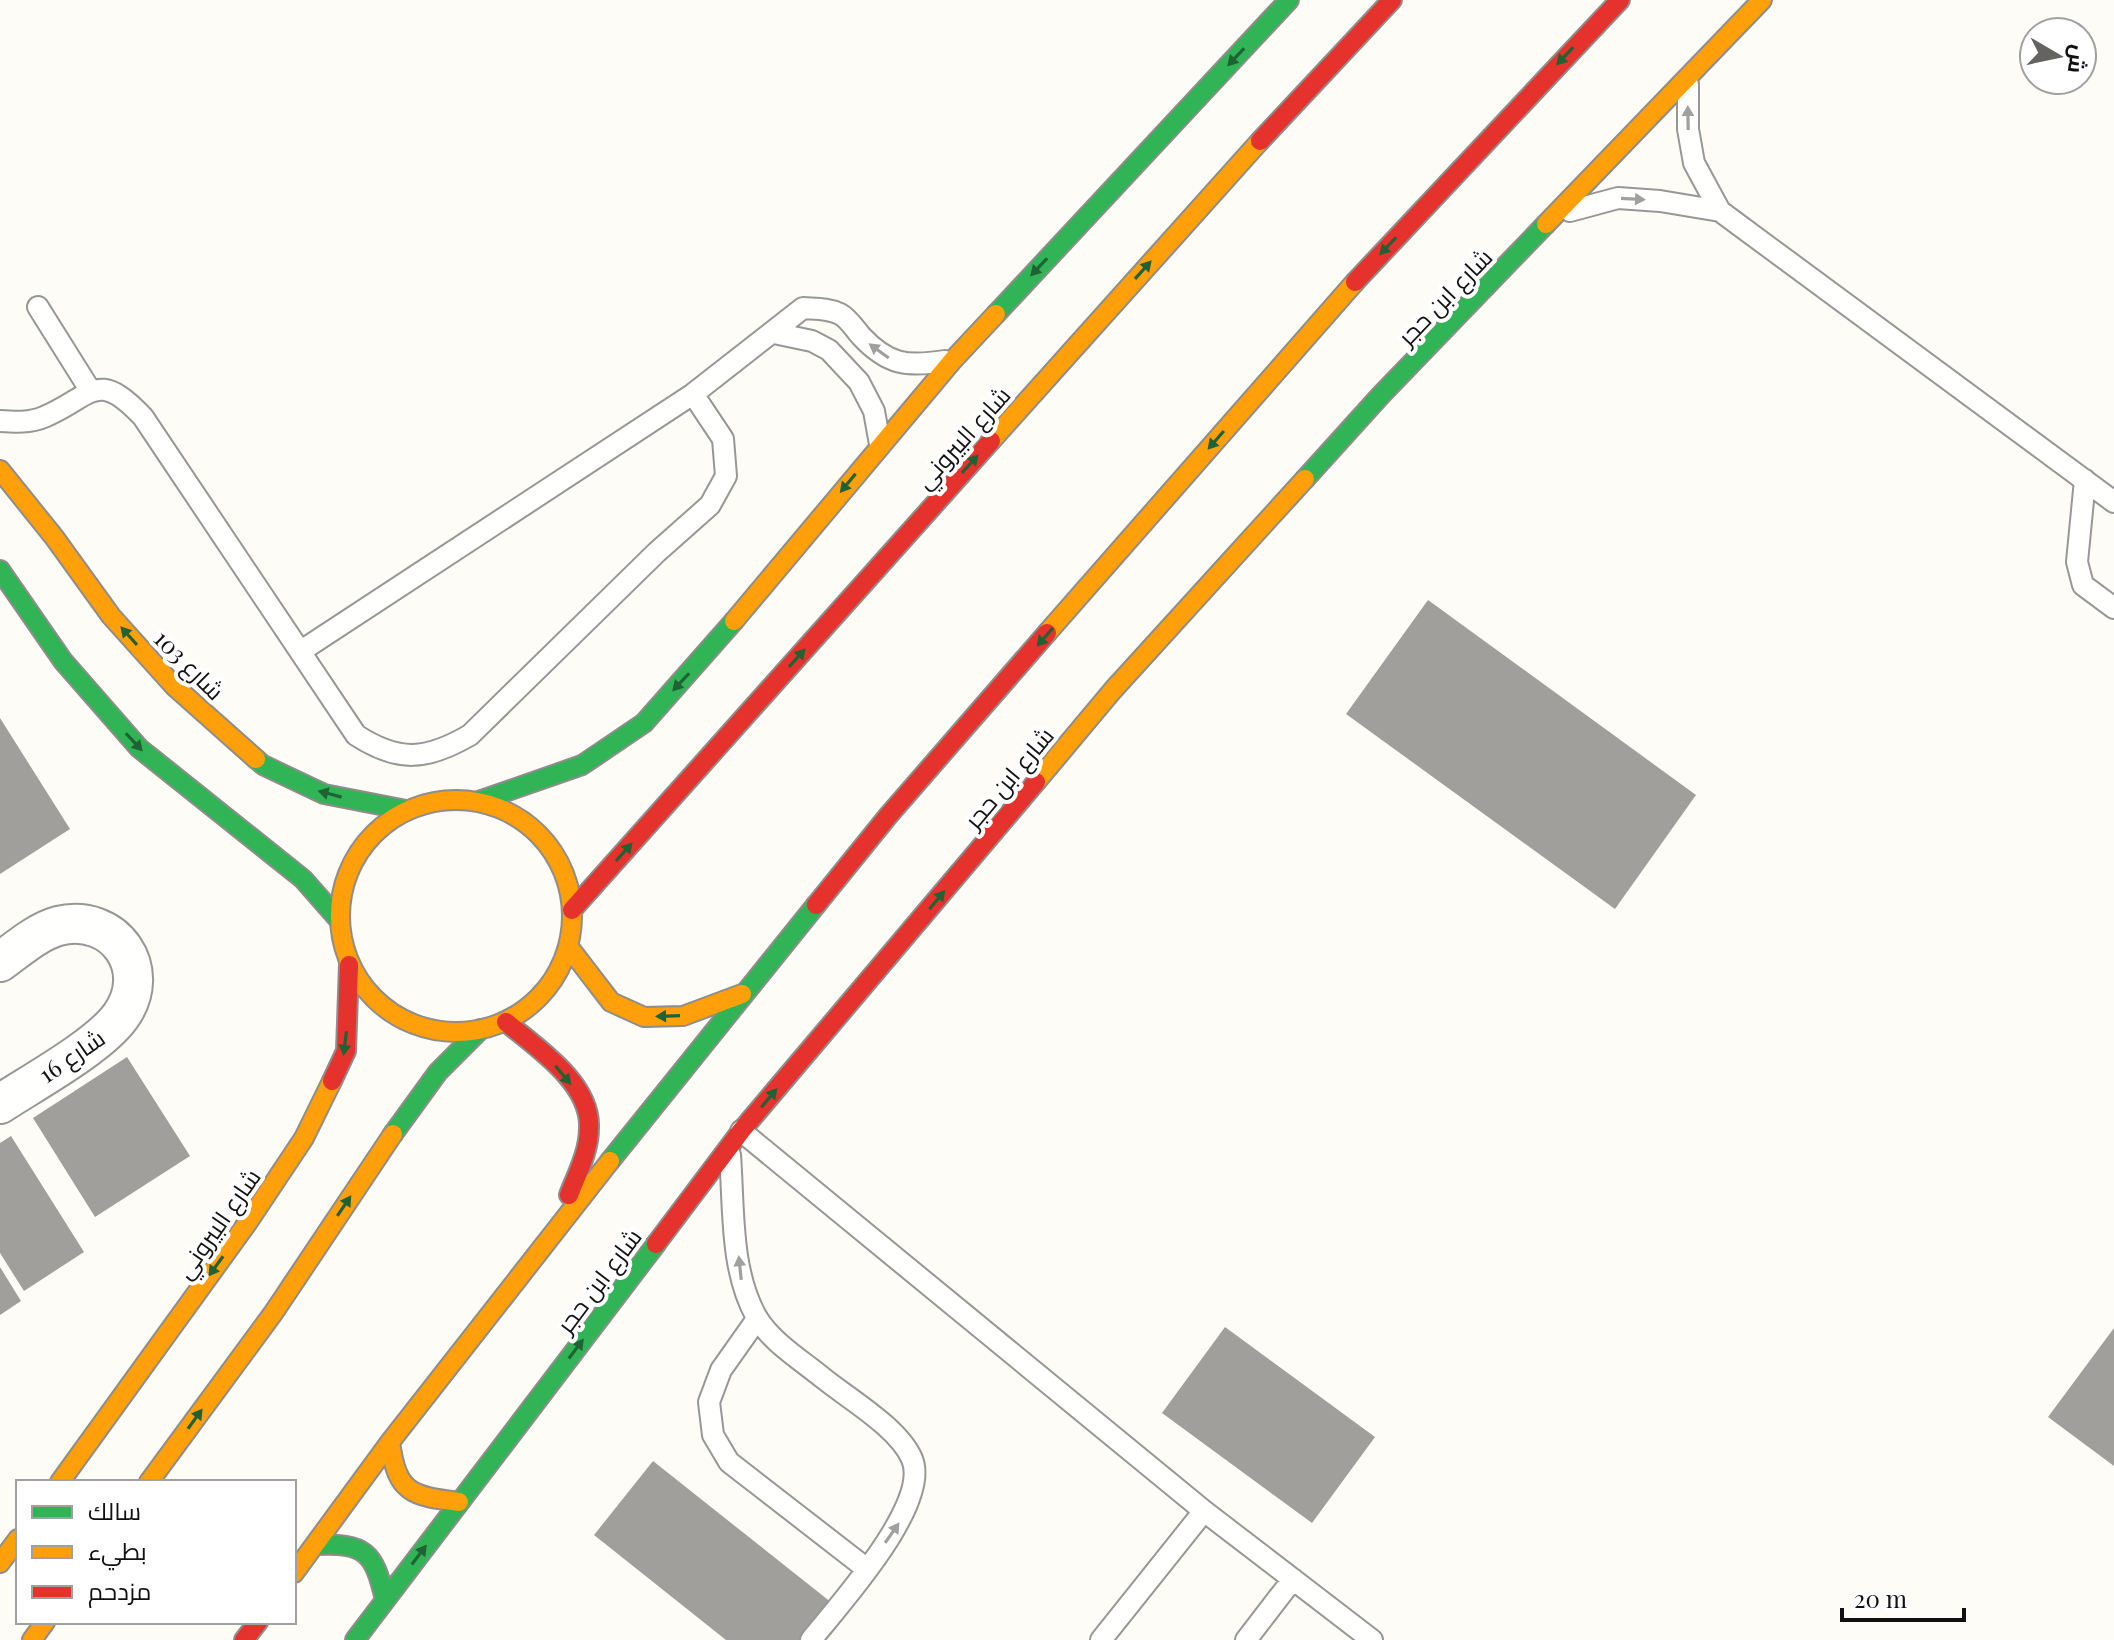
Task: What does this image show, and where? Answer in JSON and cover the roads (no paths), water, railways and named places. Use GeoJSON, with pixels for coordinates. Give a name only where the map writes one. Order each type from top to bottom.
{"type":"FeatureCollection","features":[{"type":"Feature","properties":{"kind":"street"},"geometry":{"type":"LineString","coordinates":[[479,801],[582,765],[644,723],[692,671],[953,360],[1289,0]]}},
{"type":"Feature","properties":{"kind":"street","name":"شارع البيروني"},"geometry":{"type":"LineString","coordinates":[[572,910],[1289,108],[1392,0]]}},
{"type":"Feature","properties":{"kind":"street"},"geometry":{"type":"LineString","coordinates":[[296,1570],[390,1442],[558,1225],[888,816],[1324,315],[1620,0]]}},
{"type":"Feature","properties":{"kind":"street","name":"شارع ابن حجر"},"geometry":{"type":"LineString","coordinates":[[355,1640],[735,1139],[1113,690],[1381,395],[1762,0]]}},
{"type":"Feature","properties":{"kind":"street","name":"شارع 103"},"geometry":{"type":"LineString","coordinates":[[0,470],[54,537],[111,616],[174,686],[263,765],[324,794],[406,810]]}},
{"type":"Feature","properties":{"kind":"street"},"geometry":{"type":"LineString","coordinates":[[0,570],[63,661],[139,748],[303,879],[339,920]]}},
{"type":"Feature","properties":{"kind":"street"},"geometry":{"type":"LineString","coordinates":[[441,800],[479,801],[514,815],[544,840],[564,872],[572,910],[568,946],[555,977],[533,1003],[506,1022],[460,1034],[414,1026],[376,1002],[349,965],[339,920],[347,875],[370,837],[406,810],[441,800]]}},
{"type":"Feature","properties":{"kind":"street","name":"شارع 16"},"geometry":{"type":"LineString","coordinates":[[0,962],[58,926],[81,924],[103,930],[116,940],[128,954],[134,984],[130,1000],[106,1033],[0,1104]]}},
{"type":"Feature","properties":{"kind":"street"},"geometry":{"type":"LineString","coordinates":[[568,946],[611,1002],[644,1017],[683,1016],[742,994]]}},
{"type":"Feature","properties":{"kind":"street","name":"شارع البيروني"},"geometry":{"type":"LineString","coordinates":[[61,1480],[248,1222],[304,1138],[346,1051],[349,965]]}},
{"type":"Feature","properties":{"kind":"street"},"geometry":{"type":"LineString","coordinates":[[506,1022],[551,1061],[580,1096],[589,1117],[586,1149],[558,1225]]}},
{"type":"Feature","properties":{"kind":"street"},"geometry":{"type":"LineString","coordinates":[[150,1480],[274,1312],[438,1072],[481,1029]]}},
{"type":"Feature","properties":{"kind":"street"},"geometry":{"type":"LineString","coordinates":[[390,1442],[393,1471],[406,1489],[423,1497],[459,1502]]}},
{"type":"Feature","properties":{"kind":"street"},"geometry":{"type":"LineString","coordinates":[[0,1563],[16,1542]]}},
{"type":"Feature","properties":{"kind":"street"},"geometry":{"type":"LineString","coordinates":[[315,1545],[349,1543],[367,1552],[378,1570],[385,1600]]}},
{"type":"Feature","properties":{"kind":"street"},"geometry":{"type":"LineString","coordinates":[[244,1640],[256,1624]]}},
{"type":"Feature","properties":{"kind":"lane"},"geometry":{"type":"LineString","coordinates":[[1688,75],[1688,129],[1694,163],[1720,211],[2114,502]]}},
{"type":"Feature","properties":{"kind":"lane"},"geometry":{"type":"LineString","coordinates":[[1557,215],[1618,198],[1720,211]]}},
{"type":"Feature","properties":{"kind":"lane"},"geometry":{"type":"LineString","coordinates":[[38,307],[90,390]]}},
{"type":"Feature","properties":{"kind":"lane"},"geometry":{"type":"LineString","coordinates":[[301,651],[693,394],[803,308],[826,309],[842,315],[876,352],[899,363],[921,365],[953,360]]}},
{"type":"Feature","properties":{"kind":"lane"},"geometry":{"type":"LineString","coordinates":[[774,333],[812,341],[829,350],[859,382],[874,411],[880,444]]}},
{"type":"Feature","properties":{"kind":"lane"},"geometry":{"type":"LineString","coordinates":[[0,421],[21,423],[44,418],[90,390],[104,389],[128,400],[143,417],[356,735],[380,751],[409,755],[443,751],[470,735],[657,552],[710,505],[726,476],[723,439],[693,394]]}},
{"type":"Feature","properties":{"kind":"lane"},"geometry":{"type":"LineString","coordinates":[[2085,480],[2077,562],[2083,585],[2114,608]]}},
{"type":"Feature","properties":{"kind":"lane"},"geometry":{"type":"LineString","coordinates":[[735,1139],[741,1284],[757,1319],[780,1343],[897,1437],[913,1461],[915,1486],[905,1515],[811,1640]]}},
{"type":"Feature","properties":{"kind":"lane"},"geometry":{"type":"LineString","coordinates":[[735,1139],[1204,1511],[1372,1640]]}},
{"type":"Feature","properties":{"kind":"lane"},"geometry":{"type":"LineString","coordinates":[[757,1319],[721,1370],[709,1402],[713,1435],[729,1462],[867,1569]]}},
{"type":"Feature","properties":{"kind":"lane"},"geometry":{"type":"LineString","coordinates":[[1101,1640],[1204,1511]]}},
{"type":"Feature","properties":{"kind":"lane"},"geometry":{"type":"LineString","coordinates":[[1246,1640],[1293,1579]]}}]}
